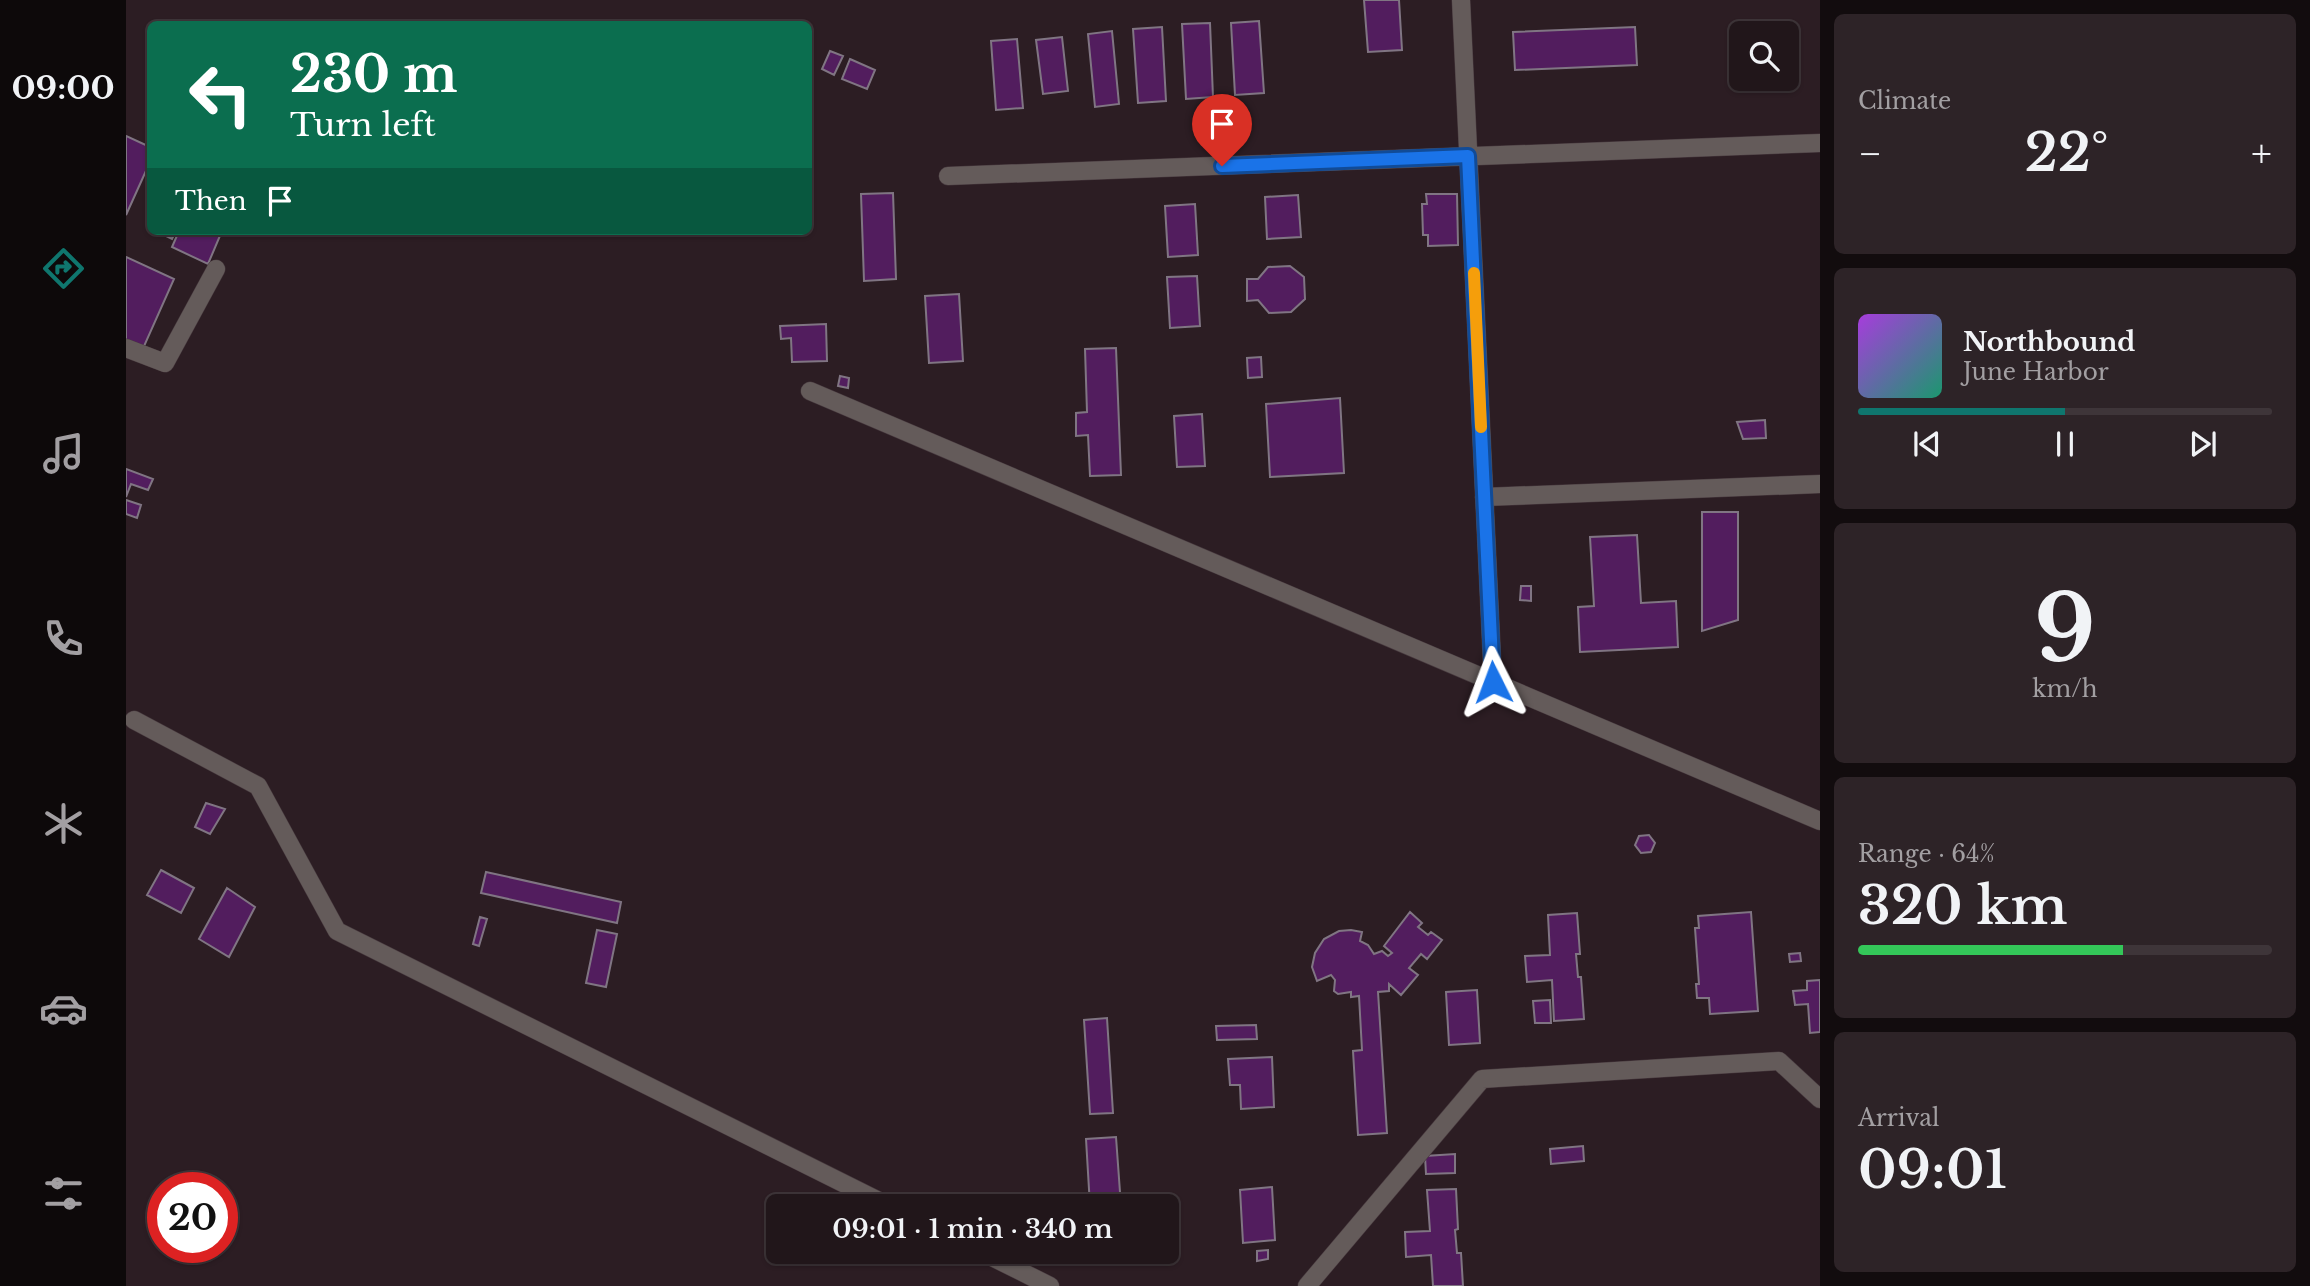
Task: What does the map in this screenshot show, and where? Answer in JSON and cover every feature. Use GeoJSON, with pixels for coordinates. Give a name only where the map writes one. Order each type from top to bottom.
{"type":"FeatureCollection","features":[{"type":"Feature","properties":{"kind":"lane"},"geometry":{"type":"LineString","coordinates":[[1461,0],[1493,682]]}},
{"type":"Feature","properties":{"kind":"lane"},"geometry":{"type":"LineString","coordinates":[[948,176],[1820,143]]}},
{"type":"Feature","properties":{"kind":"lane"},"geometry":{"type":"LineString","coordinates":[[126,348],[165,363],[216,269]]}},
{"type":"Feature","properties":{"kind":"lane"},"geometry":{"type":"LineString","coordinates":[[810,391],[1820,821]]}},
{"type":"Feature","properties":{"kind":"lane"},"geometry":{"type":"LineString","coordinates":[[1484,497],[1820,484]]}},
{"type":"Feature","properties":{"kind":"lane"},"geometry":{"type":"LineString","coordinates":[[134,720],[258,786],[337,931],[865,1194]]}},
{"type":"Feature","properties":{"kind":"lane"},"geometry":{"type":"LineString","coordinates":[[1307,1286],[1482,1079],[1779,1061],[1820,1099]]}},
{"type":"Feature","properties":{"kind":"lane"},"geometry":{"type":"LineString","coordinates":[[1006,1264],[1050,1286]]}},
{"type":"Feature","properties":{"kind":"building"},"geometry":{"type":"Polygon","coordinates":[[[1364,0],[1399,0],[1402,50],[1368,52],[1364,0]]]}},
{"type":"Feature","properties":{"kind":"building"},"geometry":{"type":"Polygon","coordinates":[[[1259,21],[1264,93],[1235,95],[1231,23],[1259,21]]]}},
{"type":"Feature","properties":{"kind":"building"},"geometry":{"type":"Polygon","coordinates":[[[1210,23],[1213,97],[1186,99],[1182,24],[1210,23]]]}},
{"type":"Feature","properties":{"kind":"building"},"geometry":{"type":"Polygon","coordinates":[[[1162,27],[1166,101],[1138,103],[1133,29],[1162,27]]]}},
{"type":"Feature","properties":{"kind":"building"},"geometry":{"type":"Polygon","coordinates":[[[1635,27],[1637,65],[1515,70],[1513,32],[1635,27]]]}},
{"type":"Feature","properties":{"kind":"building"},"geometry":{"type":"Polygon","coordinates":[[[1112,31],[1119,104],[1095,107],[1088,34],[1112,31]]]}},
{"type":"Feature","properties":{"kind":"building"},"geometry":{"type":"Polygon","coordinates":[[[1062,37],[1068,91],[1043,94],[1036,40],[1062,37]]]}},
{"type":"Feature","properties":{"kind":"building"},"geometry":{"type":"Polygon","coordinates":[[[1017,39],[1023,108],[996,110],[991,41],[1017,39]]]}},
{"type":"Feature","properties":{"kind":"building"},"geometry":{"type":"Polygon","coordinates":[[[830,51],[843,56],[834,75],[822,69],[830,51]]]}},
{"type":"Feature","properties":{"kind":"building"},"geometry":{"type":"Polygon","coordinates":[[[850,59],[875,70],[867,89],[842,79],[850,59]]]}},
{"type":"Feature","properties":{"kind":"building"},"geometry":{"type":"Polygon","coordinates":[[[126,136],[147,146],[147,169],[126,215],[126,136]]]}},
{"type":"Feature","properties":{"kind":"building"},"geometry":{"type":"Polygon","coordinates":[[[893,193],[896,279],[864,281],[861,194],[893,193]]]}},
{"type":"Feature","properties":{"kind":"building"},"geometry":{"type":"Polygon","coordinates":[[[1426,194],[1457,194],[1458,245],[1428,246],[1428,235],[1423,235],[1422,204],[1427,204],[1426,194]]]}},
{"type":"Feature","properties":{"kind":"building"},"geometry":{"type":"Polygon","coordinates":[[[1298,195],[1301,237],[1267,239],[1265,197],[1298,195]]]}},
{"type":"Feature","properties":{"kind":"building"},"geometry":{"type":"Polygon","coordinates":[[[1195,204],[1198,255],[1168,257],[1165,206],[1195,204]]]}},
{"type":"Feature","properties":{"kind":"building"},"geometry":{"type":"Polygon","coordinates":[[[177,235],[220,235],[208,264],[172,247],[177,235]]]}},
{"type":"Feature","properties":{"kind":"building"},"geometry":{"type":"Polygon","coordinates":[[[126,257],[174,279],[141,353],[126,346],[126,257]]]}},
{"type":"Feature","properties":{"kind":"building"},"geometry":{"type":"Polygon","coordinates":[[[1290,266],[1304,277],[1305,299],[1291,312],[1269,313],[1258,300],[1247,301],[1247,279],[1258,279],[1268,267],[1290,266]]]}},
{"type":"Feature","properties":{"kind":"building"},"geometry":{"type":"Polygon","coordinates":[[[1197,276],[1200,326],[1170,328],[1167,277],[1197,276]]]}},
{"type":"Feature","properties":{"kind":"building"},"geometry":{"type":"Polygon","coordinates":[[[959,294],[963,361],[929,363],[925,296],[959,294]]]}},
{"type":"Feature","properties":{"kind":"building"},"geometry":{"type":"Polygon","coordinates":[[[826,324],[827,361],[792,362],[791,338],[781,339],[780,326],[826,324]]]}},
{"type":"Feature","properties":{"kind":"building"},"geometry":{"type":"Polygon","coordinates":[[[1116,348],[1121,475],[1090,476],[1088,435],[1076,436],[1076,413],[1087,412],[1085,349],[1116,348]]]}},
{"type":"Feature","properties":{"kind":"building"},"geometry":{"type":"Polygon","coordinates":[[[1261,357],[1262,377],[1248,378],[1247,358],[1261,357]]]}},
{"type":"Feature","properties":{"kind":"building"},"geometry":{"type":"Polygon","coordinates":[[[840,376],[849,378],[848,388],[838,386],[840,376]]]}},
{"type":"Feature","properties":{"kind":"building"},"geometry":{"type":"Polygon","coordinates":[[[1340,398],[1344,473],[1270,477],[1266,404],[1340,398]]]}},
{"type":"Feature","properties":{"kind":"building"},"geometry":{"type":"Polygon","coordinates":[[[1202,414],[1205,466],[1177,467],[1174,416],[1202,414]]]}},
{"type":"Feature","properties":{"kind":"building"},"geometry":{"type":"Polygon","coordinates":[[[1765,420],[1766,438],[1743,439],[1737,422],[1765,420]]]}},
{"type":"Feature","properties":{"kind":"building"},"geometry":{"type":"Polygon","coordinates":[[[126,469],[153,479],[148,490],[131,484],[126,497],[126,469]]]}},
{"type":"Feature","properties":{"kind":"building"},"geometry":{"type":"Polygon","coordinates":[[[126,500],[141,505],[137,518],[126,514],[126,500]]]}},
{"type":"Feature","properties":{"kind":"building"},"geometry":{"type":"Polygon","coordinates":[[[1702,512],[1738,512],[1738,620],[1702,631],[1702,512]]]}},
{"type":"Feature","properties":{"kind":"building"},"geometry":{"type":"Polygon","coordinates":[[[1637,535],[1641,603],[1676,601],[1678,647],[1580,652],[1578,607],[1594,606],[1590,537],[1637,535]]]}},
{"type":"Feature","properties":{"kind":"building"},"geometry":{"type":"Polygon","coordinates":[[[1521,586],[1531,586],[1531,601],[1520,600],[1521,586]]]}},
{"type":"Feature","properties":{"kind":"building"},"geometry":{"type":"Polygon","coordinates":[[[206,803],[225,809],[210,834],[195,827],[206,803]]]}},
{"type":"Feature","properties":{"kind":"building"},"geometry":{"type":"Polygon","coordinates":[[[1649,835],[1655,843],[1651,852],[1641,853],[1635,845],[1639,836],[1649,835]]]}},
{"type":"Feature","properties":{"kind":"building"},"geometry":{"type":"Polygon","coordinates":[[[161,870],[194,888],[181,913],[147,895],[161,870]]]}},
{"type":"Feature","properties":{"kind":"building"},"geometry":{"type":"Polygon","coordinates":[[[486,872],[621,902],[617,923],[481,893],[486,872]]]}},
{"type":"Feature","properties":{"kind":"building"},"geometry":{"type":"Polygon","coordinates":[[[227,888],[255,907],[229,957],[199,939],[227,888]]]}},
{"type":"Feature","properties":{"kind":"building"},"geometry":{"type":"Polygon","coordinates":[[[1410,912],[1422,923],[1418,927],[1428,935],[1431,932],[1442,940],[1427,959],[1421,954],[1409,968],[1418,975],[1401,995],[1389,984],[1389,991],[1378,992],[1387,1133],[1358,1135],[1353,1051],[1362,1050],[1359,996],[1351,997],[1351,992],[1338,994],[1334,991],[1335,980],[1331,975],[1317,981],[1312,967],[1315,953],[1324,939],[1339,931],[1351,930],[1362,932],[1360,941],[1368,945],[1374,954],[1382,951],[1388,956],[1392,953],[1384,946],[1410,912]]]}},
{"type":"Feature","properties":{"kind":"building"},"geometry":{"type":"Polygon","coordinates":[[[1751,912],[1758,1011],[1710,1014],[1709,998],[1697,998],[1696,984],[1699,984],[1695,928],[1699,928],[1698,916],[1751,912]]]}},
{"type":"Feature","properties":{"kind":"building"},"geometry":{"type":"Polygon","coordinates":[[[1577,913],[1580,954],[1576,954],[1578,977],[1581,977],[1584,1019],[1554,1021],[1552,980],[1527,982],[1525,956],[1550,955],[1548,915],[1577,913]]]}},
{"type":"Feature","properties":{"kind":"building"},"geometry":{"type":"Polygon","coordinates":[[[480,917],[487,919],[479,946],[473,944],[480,917]]]}},
{"type":"Feature","properties":{"kind":"building"},"geometry":{"type":"Polygon","coordinates":[[[597,930],[617,934],[606,987],[586,983],[597,930]]]}},
{"type":"Feature","properties":{"kind":"building"},"geometry":{"type":"Polygon","coordinates":[[[1800,953],[1801,961],[1790,962],[1789,954],[1800,953]]]}},
{"type":"Feature","properties":{"kind":"building"},"geometry":{"type":"Polygon","coordinates":[[[1820,980],[1820,1032],[1810,1033],[1808,1004],[1795,1005],[1793,991],[1807,990],[1807,981],[1820,980]]]}},
{"type":"Feature","properties":{"kind":"building"},"geometry":{"type":"Polygon","coordinates":[[[1477,990],[1480,1043],[1449,1045],[1446,992],[1477,990]]]}},
{"type":"Feature","properties":{"kind":"building"},"geometry":{"type":"Polygon","coordinates":[[[1550,1000],[1551,1023],[1535,1023],[1533,1001],[1550,1000]]]}},
{"type":"Feature","properties":{"kind":"building"},"geometry":{"type":"Polygon","coordinates":[[[1107,1018],[1113,1113],[1090,1114],[1084,1020],[1107,1018]]]}},
{"type":"Feature","properties":{"kind":"building"},"geometry":{"type":"Polygon","coordinates":[[[1256,1025],[1257,1039],[1217,1040],[1216,1026],[1256,1025]]]}},
{"type":"Feature","properties":{"kind":"building"},"geometry":{"type":"Polygon","coordinates":[[[1272,1057],[1274,1107],[1241,1109],[1240,1085],[1230,1085],[1228,1059],[1272,1057]]]}},
{"type":"Feature","properties":{"kind":"building"},"geometry":{"type":"Polygon","coordinates":[[[1116,1137],[1120,1194],[1089,1194],[1086,1139],[1116,1137]]]}},
{"type":"Feature","properties":{"kind":"building"},"geometry":{"type":"Polygon","coordinates":[[[1583,1146],[1584,1161],[1551,1164],[1550,1149],[1583,1146]]]}},
{"type":"Feature","properties":{"kind":"building"},"geometry":{"type":"Polygon","coordinates":[[[1455,1154],[1455,1173],[1426,1174],[1425,1156],[1455,1154]]]}},
{"type":"Feature","properties":{"kind":"building"},"geometry":{"type":"Polygon","coordinates":[[[1272,1187],[1275,1240],[1243,1243],[1240,1190],[1272,1187]]]}},
{"type":"Feature","properties":{"kind":"building"},"geometry":{"type":"Polygon","coordinates":[[[1456,1189],[1458,1229],[1455,1230],[1457,1253],[1461,1253],[1463,1286],[1433,1286],[1431,1255],[1406,1257],[1405,1232],[1430,1231],[1427,1190],[1456,1189]]]}},
{"type":"Feature","properties":{"kind":"building"},"geometry":{"type":"Polygon","coordinates":[[[1268,1250],[1268,1259],[1257,1261],[1257,1251],[1268,1250]]]}},
{"type":"Feature","properties":{"kind":"slow traffic"},"geometry":{"type":"LineString","coordinates":[[1474,273],[1481,427]]}},
{"type":"Feature","properties":{"kind":"route"},"geometry":{"type":"LineString","coordinates":[[1222,166],[1468,156],[1493,682]]}}]}
